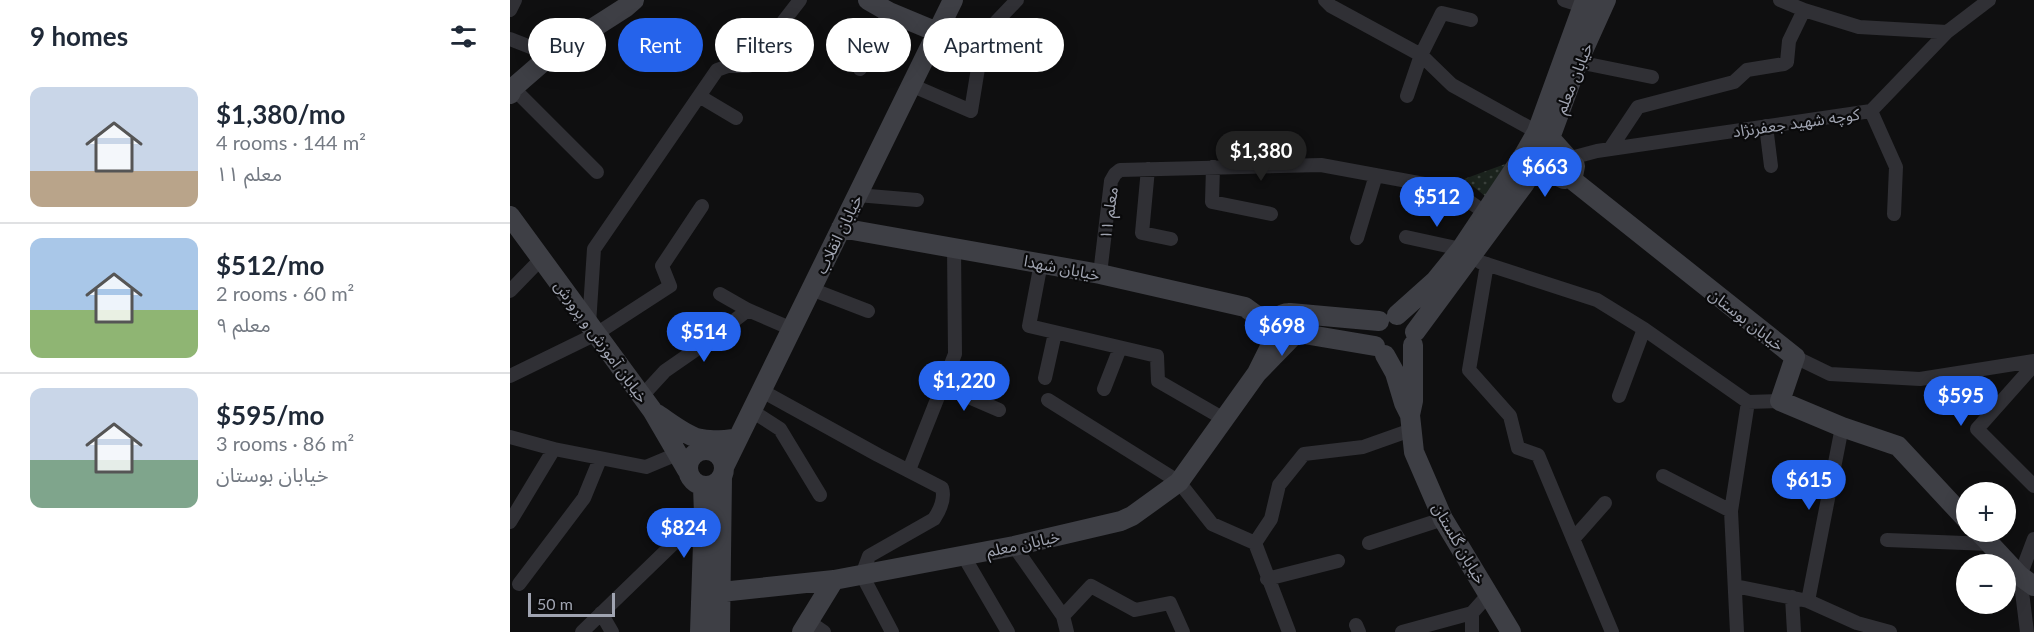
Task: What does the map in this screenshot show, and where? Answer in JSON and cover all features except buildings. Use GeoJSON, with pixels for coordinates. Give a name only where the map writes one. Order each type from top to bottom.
{"type":"FeatureCollection","features":[{"type":"Feature","properties":{"kind":"main road"},"geometry":{"type":"LineString","coordinates":[[606,21],[634,0]]}},
{"type":"Feature","properties":{"kind":"main road"},"geometry":{"type":"LineString","coordinates":[[868,0],[889,12],[923,26]]}},
{"type":"Feature","properties":{"kind":"main road","name":"خیابان انقلاب"},"geometry":{"type":"LineString","coordinates":[[944,18],[953,0]]}},
{"type":"Feature","properties":{"kind":"main road","name":"خیابان معلم"},"geometry":{"type":"LineString","coordinates":[[1414,338],[1526,183],[1544,135],[1606,0]]}},
{"type":"Feature","properties":{"kind":"main road","name":"خیابان معلم"},"geometry":{"type":"LineString","coordinates":[[721,592],[862,575],[1014,546],[1121,522],[1132,516],[1179,482],[1285,333],[1275,325],[1278,317],[1290,313],[1388,318],[1435,281],[1473,258],[1486,213],[1544,135],[1577,2]]}},
{"type":"Feature","properties":{"kind":"main road","name":"خیابان انقلاب"},"geometry":{"type":"LineString","coordinates":[[723,472],[923,61]]}},
{"type":"Feature","properties":{"kind":"main road"},"geometry":{"type":"LineString","coordinates":[[511,90],[532,72]]}},
{"type":"Feature","properties":{"kind":"main road","name":"خیابان بوستان"},"geometry":{"type":"LineString","coordinates":[[1544,135],[1568,171],[1795,357],[1780,400]]}},
{"type":"Feature","properties":{"kind":"main road"},"geometry":{"type":"LineString","coordinates":[[1526,183],[1568,171]]}},
{"type":"Feature","properties":{"kind":"main road","name":"خیابان آموزش و پرورش"},"geometry":{"type":"LineString","coordinates":[[510,216],[647,403],[682,462]]}},
{"type":"Feature","properties":{"kind":"main road","name":"خیابان شهدا"},"geometry":{"type":"LineString","coordinates":[[842,228],[1100,274],[1245,307],[1285,333]]}},
{"type":"Feature","properties":{"kind":"main road"},"geometry":{"type":"LineString","coordinates":[[1388,318],[1408,321],[1414,338],[1413,400],[1410,422],[1395,373],[1380,351],[1373,331],[1388,318]]}},
{"type":"Feature","properties":{"kind":"main road"},"geometry":{"type":"LineString","coordinates":[[1285,333],[1380,351],[1398,357],[1404,355],[1414,338]]}},
{"type":"Feature","properties":{"kind":"main road"},"geometry":{"type":"LineString","coordinates":[[1780,400],[1842,427],[1898,446],[1956,508]]}},
{"type":"Feature","properties":{"kind":"main road"},"geometry":{"type":"LineString","coordinates":[[647,403],[686,433],[699,440],[719,441],[738,438]]}},
{"type":"Feature","properties":{"kind":"main road","name":"خیابان گلستان"},"geometry":{"type":"LineString","coordinates":[[1410,422],[1414,452],[1443,519],[1511,632]]}},
{"type":"Feature","properties":{"kind":"main road"},"geometry":{"type":"LineString","coordinates":[[720,632],[721,592],[723,472],[723,462],[712,451],[702,450],[689,460],[682,462],[692,481],[703,487],[714,485],[723,472]]}},
{"type":"Feature","properties":{"kind":"main road"},"geometry":{"type":"LineString","coordinates":[[700,632],[703,487]]}},
{"type":"Feature","properties":{"kind":"main road"},"geometry":{"type":"LineString","coordinates":[[1988,542],[2027,581]]}},
{"type":"Feature","properties":{"kind":"main road"},"geometry":{"type":"LineString","coordinates":[[811,628],[834,580]]}},
{"type":"Feature","properties":{"kind":"street"},"geometry":{"type":"LineString","coordinates":[[510,10],[515,0]]}},
{"type":"Feature","properties":{"kind":"street"},"geometry":{"type":"LineString","coordinates":[[786,18],[800,0]]}},
{"type":"Feature","properties":{"kind":"street"},"geometry":{"type":"LineString","coordinates":[[911,85],[970,111],[980,56],[995,23],[1017,0]]}},
{"type":"Feature","properties":{"kind":"street"},"geometry":{"type":"LineString","coordinates":[[1325,0],[1331,6],[1420,55],[1452,85],[1544,135]]}},
{"type":"Feature","properties":{"kind":"street"},"geometry":{"type":"LineString","coordinates":[[1780,0],[1859,27],[1947,32]]}},
{"type":"Feature","properties":{"kind":"street","name":"کوچه شهید جعفرنژاد"},"geometry":{"type":"LineString","coordinates":[[1568,171],[1603,150],[1871,111],[1947,32],[1989,0]]}},
{"type":"Feature","properties":{"kind":"street"},"geometry":{"type":"LineString","coordinates":[[1603,150],[1638,107],[1734,82],[1747,70],[1784,64],[1789,41],[1804,10]]}},
{"type":"Feature","properties":{"kind":"street"},"geometry":{"type":"LineString","coordinates":[[886,18],[889,12]]}},
{"type":"Feature","properties":{"kind":"street"},"geometry":{"type":"LineString","coordinates":[[1407,96],[1420,55],[1442,13],[1471,20]]}},
{"type":"Feature","properties":{"kind":"street"},"geometry":{"type":"LineString","coordinates":[[510,39],[528,46]]}},
{"type":"Feature","properties":{"kind":"street"},"geometry":{"type":"LineString","coordinates":[[1578,62],[1652,77]]}},
{"type":"Feature","properties":{"kind":"street"},"geometry":{"type":"LineString","coordinates":[[593,329],[594,249],[716,72]]}},
{"type":"Feature","properties":{"kind":"street"},"geometry":{"type":"LineString","coordinates":[[511,90],[597,172]]}},
{"type":"Feature","properties":{"kind":"street"},"geometry":{"type":"LineString","coordinates":[[699,96],[736,118]]}},
{"type":"Feature","properties":{"kind":"street"},"geometry":{"type":"LineString","coordinates":[[1871,111],[1896,167],[1894,214]]}},
{"type":"Feature","properties":{"kind":"street"},"geometry":{"type":"LineString","coordinates":[[1766,126],[1771,166]]}},
{"type":"Feature","properties":{"kind":"street","name":"معلم ۱۱"},"geometry":{"type":"LineString","coordinates":[[1100,274],[1111,181],[1120,170],[1321,165],[1451,189],[1486,213]]}},
{"type":"Feature","properties":{"kind":"street"},"geometry":{"type":"LineString","coordinates":[[1213,167],[1212,202],[1271,214]]}},
{"type":"Feature","properties":{"kind":"street"},"geometry":{"type":"LineString","coordinates":[[1148,169],[1142,233],[1171,239]]}},
{"type":"Feature","properties":{"kind":"street"},"geometry":{"type":"LineString","coordinates":[[1357,238],[1376,175]]}},
{"type":"Feature","properties":{"kind":"street"},"geometry":{"type":"LineString","coordinates":[[857,195],[917,200]]}},
{"type":"Feature","properties":{"kind":"street"},"geometry":{"type":"LineString","coordinates":[[510,376],[670,286],[662,266],[702,207]]}},
{"type":"Feature","properties":{"kind":"street"},"geometry":{"type":"LineString","coordinates":[[1406,237],[1597,300],[1644,329],[1748,402],[1780,400]]}},
{"type":"Feature","properties":{"kind":"street"},"geometry":{"type":"LineString","coordinates":[[909,470],[955,354],[954,247]]}},
{"type":"Feature","properties":{"kind":"street"},"geometry":{"type":"LineString","coordinates":[[1473,258],[1469,370],[1510,416],[1518,448],[1538,455],[1612,632]]}},
{"type":"Feature","properties":{"kind":"street"},"geometry":{"type":"LineString","coordinates":[[510,291],[541,259]]}},
{"type":"Feature","properties":{"kind":"street"},"geometry":{"type":"LineString","coordinates":[[1041,263],[1029,326],[1156,356],[1158,381],[1224,419]]}},
{"type":"Feature","properties":{"kind":"street"},"geometry":{"type":"LineString","coordinates":[[811,289],[868,311]]}},
{"type":"Feature","properties":{"kind":"street"},"geometry":{"type":"LineString","coordinates":[[720,294],[747,310],[792,329]]}},
{"type":"Feature","properties":{"kind":"street"},"geometry":{"type":"LineString","coordinates":[[647,403],[665,371],[747,310]]}},
{"type":"Feature","properties":{"kind":"street"},"geometry":{"type":"LineString","coordinates":[[1619,396],[1644,329]]}},
{"type":"Feature","properties":{"kind":"street"},"geometry":{"type":"LineString","coordinates":[[1045,378],[1055,333]]}},
{"type":"Feature","properties":{"kind":"street"},"geometry":{"type":"LineString","coordinates":[[1104,389],[1120,348]]}},
{"type":"Feature","properties":{"kind":"street"},"geometry":{"type":"LineString","coordinates":[[1795,357],[1830,374],[1920,379],[2034,361]]}},
{"type":"Feature","properties":{"kind":"street"},"geometry":{"type":"LineString","coordinates":[[2034,365],[1977,429],[2034,486]]}},
{"type":"Feature","properties":{"kind":"street"},"geometry":{"type":"LineString","coordinates":[[941,386],[999,410]]}},
{"type":"Feature","properties":{"kind":"street"},"geometry":{"type":"LineString","coordinates":[[762,390],[868,450],[942,488],[943,495],[934,519],[869,556],[862,575],[892,632]]}},
{"type":"Feature","properties":{"kind":"street"},"geometry":{"type":"LineString","coordinates":[[1048,400],[1179,482],[1212,524],[1255,543],[1289,632]]}},
{"type":"Feature","properties":{"kind":"street"},"geometry":{"type":"LineString","coordinates":[[1737,632],[1731,511],[1748,402]]}},
{"type":"Feature","properties":{"kind":"street"},"geometry":{"type":"LineString","coordinates":[[752,411],[780,429],[820,495]]}},
{"type":"Feature","properties":{"kind":"street"},"geometry":{"type":"LineString","coordinates":[[1255,543],[1271,519],[1278,485],[1304,454],[1363,447],[1410,422]]}},
{"type":"Feature","properties":{"kind":"street"},"geometry":{"type":"LineString","coordinates":[[1808,601],[1842,427]]}},
{"type":"Feature","properties":{"kind":"street"},"geometry":{"type":"LineString","coordinates":[[510,437],[554,449],[646,467],[682,462]]}},
{"type":"Feature","properties":{"kind":"street"},"geometry":{"type":"LineString","coordinates":[[510,522],[554,449]]}},
{"type":"Feature","properties":{"kind":"street"},"geometry":{"type":"LineString","coordinates":[[519,584],[584,498],[600,459]]}},
{"type":"Feature","properties":{"kind":"street"},"geometry":{"type":"LineString","coordinates":[[1663,476],[1731,511]]}},
{"type":"Feature","properties":{"kind":"street"},"geometry":{"type":"LineString","coordinates":[[1574,538],[1605,503]]}},
{"type":"Feature","properties":{"kind":"street"},"geometry":{"type":"LineString","coordinates":[[582,632],[704,514]]}},
{"type":"Feature","properties":{"kind":"street"},"geometry":{"type":"LineString","coordinates":[[1369,543],[1443,519]]}},
{"type":"Feature","properties":{"kind":"street"},"geometry":{"type":"LineString","coordinates":[[1887,540],[1956,539]]}},
{"type":"Feature","properties":{"kind":"street"},"geometry":{"type":"LineString","coordinates":[[2027,632],[2027,581],[2034,539]]}},
{"type":"Feature","properties":{"kind":"street"},"geometry":{"type":"LineString","coordinates":[[1014,546],[1063,616],[1067,632]]}},
{"type":"Feature","properties":{"kind":"street"},"geometry":{"type":"LineString","coordinates":[[963,555],[1008,632]]}},
{"type":"Feature","properties":{"kind":"street"},"geometry":{"type":"LineString","coordinates":[[1267,579],[1338,561]]}},
{"type":"Feature","properties":{"kind":"street"},"geometry":{"type":"LineString","coordinates":[[1063,616],[1090,586],[1135,610],[1170,603],[1183,632]]}},
{"type":"Feature","properties":{"kind":"street"},"geometry":{"type":"LineString","coordinates":[[1735,586],[1808,601],[1857,628],[1890,632]]}},
{"type":"Feature","properties":{"kind":"street"},"geometry":{"type":"LineString","coordinates":[[1402,632],[1472,613],[1489,594]]}},
{"type":"Feature","properties":{"kind":"street"},"geometry":{"type":"LineString","coordinates":[[1792,597],[1794,632]]}},
{"type":"Feature","properties":{"kind":"street"},"geometry":{"type":"LineString","coordinates":[[1472,613],[1472,632]]}},
{"type":"Feature","properties":{"kind":"street"},"geometry":{"type":"LineString","coordinates":[[601,614],[612,632]]}},
{"type":"Feature","properties":{"kind":"shaded area"},"geometry":{"type":"Polygon","coordinates":[[[1508,163],[1485,196],[1464,179],[1508,163]]]}}]}
